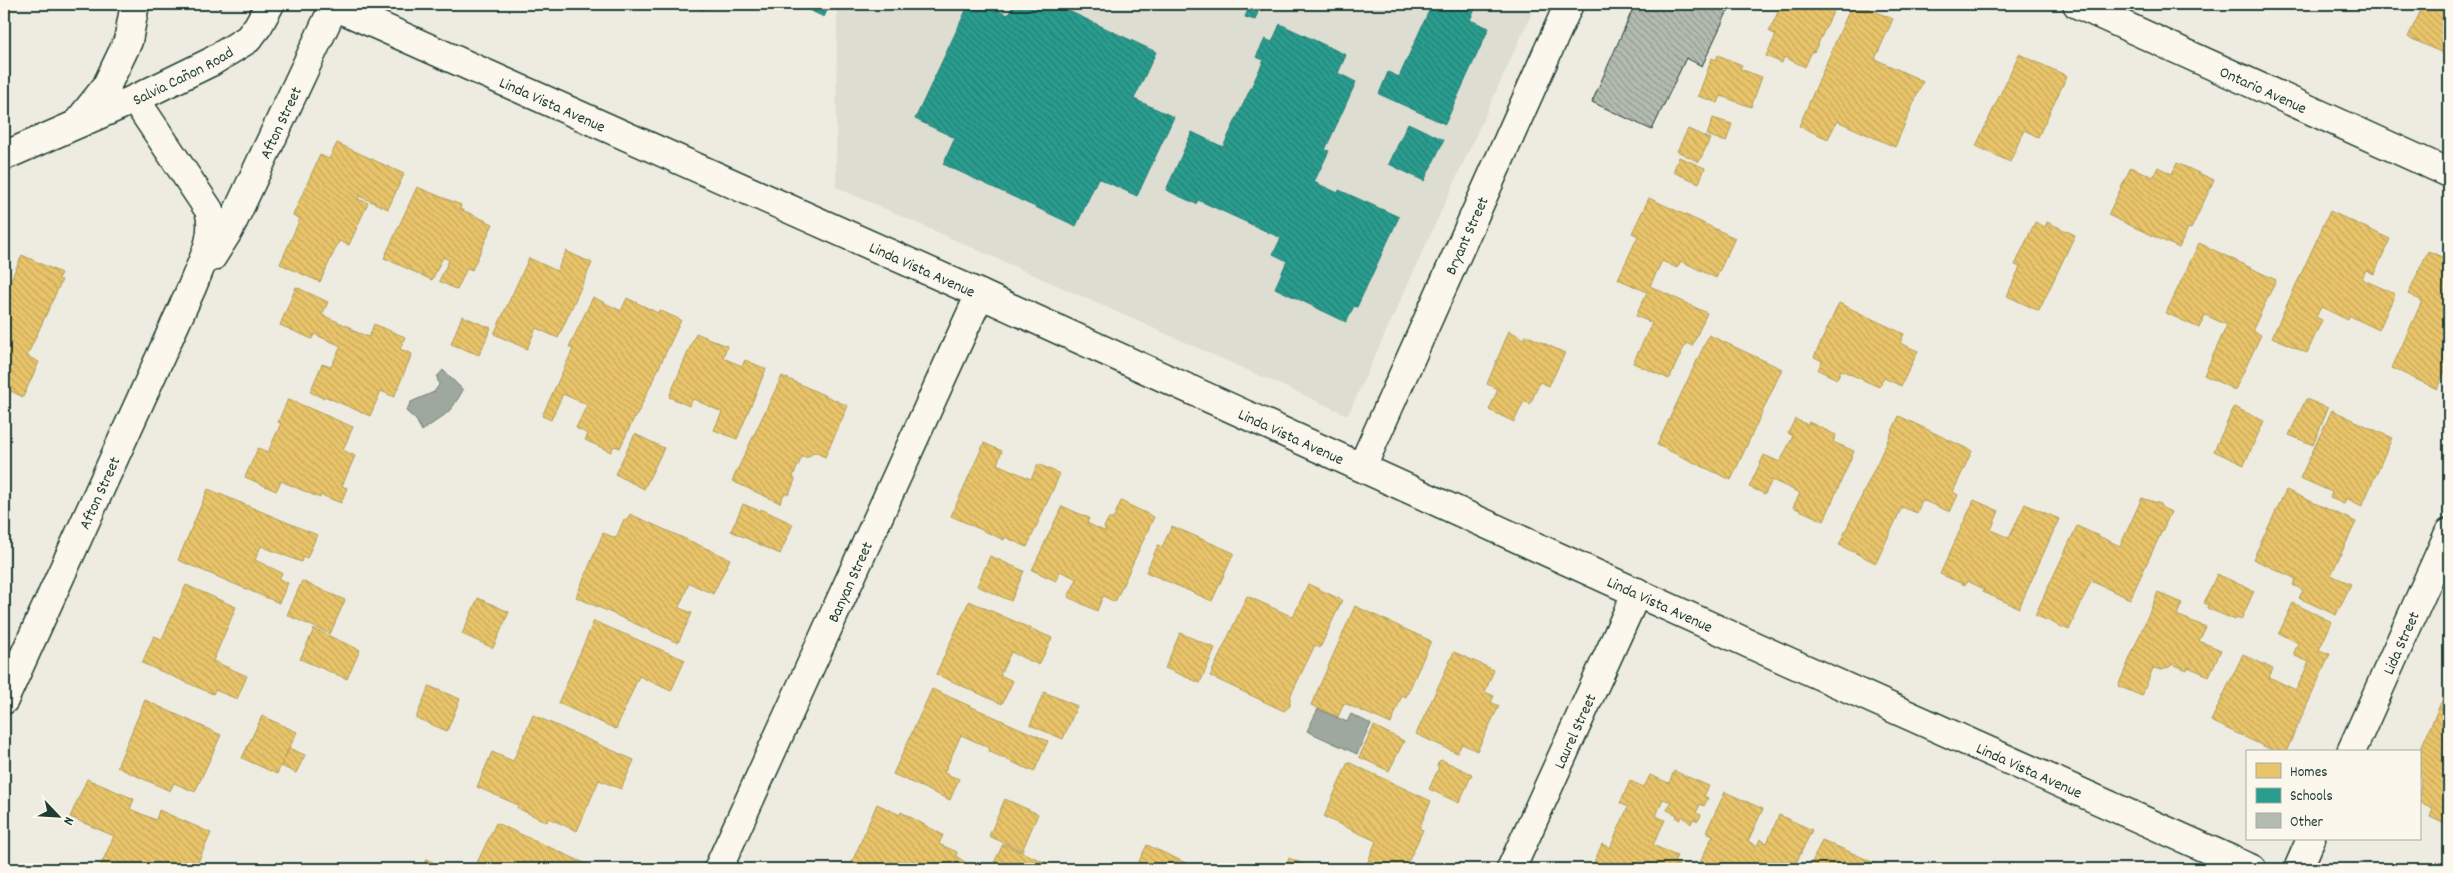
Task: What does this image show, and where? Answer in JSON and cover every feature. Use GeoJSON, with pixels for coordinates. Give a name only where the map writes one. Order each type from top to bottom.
{"type":"FeatureCollection","features":[{"type":"Feature","properties":{"kind":"street","name":"Salvia Cañon Road"},"geometry":{"type":"LineString","coordinates":[[78,123],[106,87],[128,41],[135,4]]}},
{"type":"Feature","properties":{"kind":"street","name":"Salvia Cañon Road"},"geometry":{"type":"LineString","coordinates":[[4,156],[135,99],[211,62],[248,39],[270,4]]}},
{"type":"Feature","properties":{"kind":"street","name":"Bryant Street"},"geometry":{"type":"LineString","coordinates":[[1362,467],[1569,4]]}},
{"type":"Feature","properties":{"kind":"street","name":"Ontario Avenue"},"geometry":{"type":"LineString","coordinates":[[2077,4],[2449,174]]}},
{"type":"Feature","properties":{"kind":"street","name":"Afton Street"},"geometry":{"type":"LineString","coordinates":[[192,287],[229,230],[332,5]]}},
{"type":"Feature","properties":{"kind":"street","name":"Linda Vista Avenue"},"geometry":{"type":"LineString","coordinates":[[332,5],[980,294],[2252,869]]}},
{"type":"Feature","properties":{"kind":"street","name":"Afton Street"},"geometry":{"type":"LineString","coordinates":[[4,700],[192,287],[213,234],[213,222],[209,210],[135,99]]}},
{"type":"Feature","properties":{"kind":"street","name":"Banyan Street"},"geometry":{"type":"LineString","coordinates":[[718,869],[980,294]]}},
{"type":"Feature","properties":{"kind":"street","name":"Lida Street"},"geometry":{"type":"LineString","coordinates":[[2352,750],[2449,533]]}},
{"type":"Feature","properties":{"kind":"street","name":"Laurel Street"},"geometry":{"type":"LineString","coordinates":[[1511,869],[1637,592]]}},
{"type":"Feature","properties":{"kind":"street"},"geometry":{"type":"LineString","coordinates":[[2298,869],[2311,840]]}},
{"type":"Feature","properties":{"kind":"path"},"geometry":{"type":"LineString","coordinates":[[211,4],[221,8]]}},
{"type":"Feature","properties":{"kind":"shaded area"},"geometry":{"type":"Polygon","coordinates":[[[837,4],[1536,4],[1348,415],[836,187],[837,4]]]}},
{"type":"Feature","properties":{"kind":"shaded area"},"geometry":{"type":"Polygon","coordinates":[[[443,370],[463,390],[450,410],[422,431],[416,420],[406,411],[411,402],[434,392],[439,385],[437,377],[443,370]]]}},
{"type":"Feature","properties":{"kind":"shaded area"},"geometry":{"type":"Polygon","coordinates":[[[1318,709],[1347,722],[1351,714],[1371,724],[1357,754],[1307,731],[1318,709]]]}},
{"type":"Feature","properties":{"kind":"building: Homes"},"geometry":{"type":"Polygon","coordinates":[[[683,4],[707,4],[704,10],[683,4]]]}},
{"type":"Feature","properties":{"kind":"building: Homes"},"geometry":{"type":"Polygon","coordinates":[[[1782,4],[1837,4],[1805,67],[1784,57],[1782,63],[1766,56],[1776,35],[1769,31],[1782,4]]]}},
{"type":"Feature","properties":{"kind":"building: Homes"},"geometry":{"type":"Polygon","coordinates":[[[1852,4],[1858,4],[1893,19],[1875,59],[1923,81],[1895,147],[1837,121],[1828,139],[1799,126],[1852,4]]]}},
{"type":"Feature","properties":{"kind":"building: Homes"},"geometry":{"type":"Polygon","coordinates":[[[2424,4],[2449,4],[2449,56],[2408,37],[2424,4]]]}},
{"type":"Feature","properties":{"kind":"building: Homes"},"geometry":{"type":"Polygon","coordinates":[[[2019,54],[2067,76],[2038,137],[2024,130],[2010,162],[1976,146],[2019,54]]]}},
{"type":"Feature","properties":{"kind":"building: Homes"},"geometry":{"type":"Polygon","coordinates":[[[1718,55],[1742,65],[1740,69],[1762,77],[1751,107],[1721,96],[1718,103],[1698,96],[1712,58],[1716,60],[1718,55]]]}},
{"type":"Feature","properties":{"kind":"building: Homes"},"geometry":{"type":"Polygon","coordinates":[[[1713,118],[1732,124],[1726,142],[1707,135],[1713,118]]]}},
{"type":"Feature","properties":{"kind":"building: Homes"},"geometry":{"type":"Polygon","coordinates":[[[1688,129],[1710,139],[1699,162],[1677,151],[1688,129]]]}},
{"type":"Feature","properties":{"kind":"building: Homes"},"geometry":{"type":"Polygon","coordinates":[[[337,143],[404,174],[388,209],[359,196],[358,199],[368,203],[349,245],[339,241],[320,282],[280,264],[300,219],[293,215],[320,155],[329,159],[337,143]]]}},
{"type":"Feature","properties":{"kind":"building: Homes"},"geometry":{"type":"Polygon","coordinates":[[[1679,157],[1705,168],[1699,183],[1673,172],[1679,157]]]}},
{"type":"Feature","properties":{"kind":"building: Homes"},"geometry":{"type":"Polygon","coordinates":[[[2177,163],[2214,180],[2191,229],[2188,228],[2179,248],[2108,215],[2131,167],[2153,177],[2158,167],[2172,174],[2177,163]]]}},
{"type":"Feature","properties":{"kind":"building: Homes"},"geometry":{"type":"Polygon","coordinates":[[[417,187],[461,205],[460,209],[493,224],[472,270],[467,268],[457,290],[439,281],[449,260],[443,257],[432,280],[384,258],[417,187]]]}},
{"type":"Feature","properties":{"kind":"building: Homes"},"geometry":{"type":"Polygon","coordinates":[[[1649,198],[1735,238],[1716,278],[1681,261],[1677,268],[1662,261],[1650,286],[1707,313],[1692,346],[1686,343],[1669,379],[1633,363],[1652,323],[1636,316],[1647,292],[1618,279],[1638,236],[1632,233],[1649,198]]]}},
{"type":"Feature","properties":{"kind":"building: Homes"},"geometry":{"type":"Polygon","coordinates":[[[2330,211],[2390,239],[2374,274],[2366,270],[2362,279],[2395,294],[2379,330],[2350,316],[2348,320],[2321,307],[2316,317],[2322,320],[2307,353],[2272,337],[2330,211]]]}},
{"type":"Feature","properties":{"kind":"building: Homes"},"geometry":{"type":"Polygon","coordinates":[[[2035,222],[2045,227],[2047,222],[2075,235],[2039,311],[2007,296],[2020,267],[2015,265],[2035,222]]]}},
{"type":"Feature","properties":{"kind":"building: Homes"},"geometry":{"type":"Polygon","coordinates":[[[2199,243],[2276,280],[2254,327],[2254,332],[2261,335],[2235,390],[2204,375],[2227,325],[2205,315],[2199,328],[2166,313],[2199,243]]]}},
{"type":"Feature","properties":{"kind":"building: Homes"},"geometry":{"type":"Polygon","coordinates":[[[566,251],[592,263],[558,338],[536,328],[527,349],[494,334],[529,258],[557,271],[566,251]]]}},
{"type":"Feature","properties":{"kind":"building: Homes"},"geometry":{"type":"Polygon","coordinates":[[[2428,251],[2449,260],[2449,362],[2437,389],[2392,368],[2422,301],[2408,294],[2428,251]]]}},
{"type":"Feature","properties":{"kind":"building: Homes"},"geometry":{"type":"Polygon","coordinates":[[[22,255],[61,273],[58,279],[62,280],[27,356],[39,362],[23,397],[11,391],[4,406],[4,284],[8,286],[22,255]]]}},
{"type":"Feature","properties":{"kind":"building: Homes"},"geometry":{"type":"Polygon","coordinates":[[[296,287],[328,302],[322,315],[352,328],[351,330],[369,337],[374,324],[405,337],[400,349],[412,354],[394,397],[381,391],[370,416],[310,392],[322,364],[331,367],[341,346],[314,334],[312,339],[280,325],[296,287]]]}},
{"type":"Feature","properties":{"kind":"building: Homes"},"geometry":{"type":"Polygon","coordinates":[[[593,297],[621,311],[627,298],[658,313],[659,310],[681,320],[620,448],[614,446],[611,452],[585,440],[588,434],[576,428],[587,405],[563,394],[551,420],[542,416],[573,349],[569,347],[593,297]]]}},
{"type":"Feature","properties":{"kind":"building: Homes"},"geometry":{"type":"Polygon","coordinates":[[[1839,303],[1904,334],[1900,343],[1918,351],[1901,386],[1884,378],[1879,387],[1841,370],[1837,379],[1818,370],[1822,361],[1814,357],[1839,303]]]}},
{"type":"Feature","properties":{"kind":"building: Homes"},"geometry":{"type":"Polygon","coordinates":[[[462,316],[491,328],[479,355],[451,344],[462,316]]]}},
{"type":"Feature","properties":{"kind":"building: Homes"},"geometry":{"type":"Polygon","coordinates":[[[1509,331],[1525,339],[1526,335],[1565,353],[1549,386],[1540,382],[1530,404],[1524,401],[1514,422],[1489,410],[1498,389],[1487,384],[1509,331]]]}},
{"type":"Feature","properties":{"kind":"building: Homes"},"geometry":{"type":"Polygon","coordinates":[[[696,333],[727,346],[723,358],[742,366],[745,360],[766,369],[737,439],[714,430],[722,412],[693,399],[689,406],[669,397],[696,333]]]}},
{"type":"Feature","properties":{"kind":"building: Homes"},"geometry":{"type":"Polygon","coordinates":[[[1709,335],[1782,369],[1731,480],[1657,445],[1709,335]]]}},
{"type":"Feature","properties":{"kind":"building: Homes"},"geometry":{"type":"Polygon","coordinates":[[[782,376],[848,406],[825,457],[814,452],[809,457],[802,457],[793,476],[795,480],[789,494],[784,494],[780,503],[732,481],[782,376]]]}},
{"type":"Feature","properties":{"kind":"building: Homes"},"geometry":{"type":"Polygon","coordinates":[[[288,399],[353,427],[343,450],[355,456],[342,486],[347,488],[341,503],[321,495],[320,498],[281,481],[276,491],[245,477],[258,448],[268,452],[281,423],[278,422],[288,399]]]}},
{"type":"Feature","properties":{"kind":"building: Homes"},"geometry":{"type":"Polygon","coordinates":[[[2306,399],[2328,408],[2313,445],[2289,435],[2306,399]]]}},
{"type":"Feature","properties":{"kind":"building: Homes"},"geometry":{"type":"Polygon","coordinates":[[[2234,407],[2264,421],[2244,465],[2214,451],[2234,407]]]}},
{"type":"Feature","properties":{"kind":"building: Homes"},"geometry":{"type":"Polygon","coordinates":[[[2332,410],[2392,438],[2362,506],[2346,498],[2344,504],[2330,498],[2332,492],[2300,478],[2332,410]]]}},
{"type":"Feature","properties":{"kind":"building: Homes"},"geometry":{"type":"Polygon","coordinates":[[[1899,416],[1972,451],[1953,492],[1958,495],[1950,512],[1922,500],[1917,513],[1902,507],[1876,563],[1839,545],[1899,416]]]}},
{"type":"Feature","properties":{"kind":"building: Homes"},"geometry":{"type":"Polygon","coordinates":[[[1795,419],[1808,425],[1809,422],[1836,435],[1833,442],[1854,451],[1824,521],[1793,507],[1800,493],[1772,480],[1765,494],[1749,487],[1764,455],[1780,462],[1793,436],[1788,433],[1795,419]]]}},
{"type":"Feature","properties":{"kind":"building: Homes"},"geometry":{"type":"Polygon","coordinates":[[[635,434],[664,448],[644,489],[615,474],[635,434]]]}},
{"type":"Feature","properties":{"kind":"building: Homes"},"geometry":{"type":"Polygon","coordinates":[[[984,443],[1002,451],[997,464],[1031,479],[1038,464],[1060,474],[1027,547],[1005,537],[1004,540],[951,516],[984,443]]]}},
{"type":"Feature","properties":{"kind":"building: Homes"},"geometry":{"type":"Polygon","coordinates":[[[208,489],[317,535],[307,558],[304,557],[301,562],[261,546],[255,560],[282,573],[279,579],[288,583],[279,603],[178,560],[208,489]]]}},
{"type":"Feature","properties":{"kind":"building: Homes"},"geometry":{"type":"Polygon","coordinates":[[[2286,490],[2356,522],[2331,575],[2351,584],[2336,615],[2299,598],[2303,590],[2293,585],[2296,579],[2253,559],[2286,490]]]}},
{"type":"Feature","properties":{"kind":"building: Homes"},"geometry":{"type":"Polygon","coordinates":[[[2142,498],[2161,504],[2161,507],[2171,512],[2130,599],[2091,581],[2069,630],[2035,615],[2077,526],[2120,546],[2142,498]]]}},
{"type":"Feature","properties":{"kind":"building: Homes"},"geometry":{"type":"Polygon","coordinates":[[[1974,500],[1999,511],[1991,530],[2009,538],[2025,504],[2059,519],[2019,608],[1983,592],[1984,589],[1967,581],[1965,585],[1940,574],[1974,500]]]}},
{"type":"Feature","properties":{"kind":"building: Homes"},"geometry":{"type":"Polygon","coordinates":[[[1121,501],[1154,517],[1115,602],[1103,596],[1097,611],[1068,597],[1077,579],[1060,571],[1056,581],[1032,570],[1062,506],[1089,518],[1087,523],[1106,532],[1104,527],[1108,519],[1113,519],[1121,501]]]}},
{"type":"Feature","properties":{"kind":"building: Homes"},"geometry":{"type":"Polygon","coordinates":[[[743,504],[760,511],[761,509],[793,524],[780,554],[731,531],[743,504]]]}},
{"type":"Feature","properties":{"kind":"building: Homes"},"geometry":{"type":"Polygon","coordinates":[[[630,514],[730,559],[713,594],[689,583],[679,608],[692,613],[678,643],[576,597],[603,533],[616,538],[624,519],[627,520],[630,514]]]}},
{"type":"Feature","properties":{"kind":"building: Homes"},"geometry":{"type":"Polygon","coordinates":[[[1172,526],[1234,553],[1212,601],[1146,572],[1158,545],[1162,547],[1172,526]]]}},
{"type":"Feature","properties":{"kind":"building: Homes"},"geometry":{"type":"Polygon","coordinates":[[[990,556],[1024,571],[1011,601],[977,586],[990,556]]]}},
{"type":"Feature","properties":{"kind":"building: Homes"},"geometry":{"type":"Polygon","coordinates":[[[2217,574],[2254,591],[2241,620],[2236,618],[2235,620],[2207,608],[2208,605],[2204,603],[2217,574]]]}},
{"type":"Feature","properties":{"kind":"building: Homes"},"geometry":{"type":"Polygon","coordinates":[[[302,581],[345,600],[330,634],[287,615],[302,581]]]}},
{"type":"Feature","properties":{"kind":"building: Homes"},"geometry":{"type":"Polygon","coordinates":[[[1308,584],[1342,600],[1320,648],[1315,645],[1290,697],[1290,706],[1284,711],[1210,676],[1247,596],[1293,617],[1308,584]]]}},
{"type":"Feature","properties":{"kind":"building: Homes"},"geometry":{"type":"Polygon","coordinates":[[[186,585],[236,607],[213,661],[247,676],[237,699],[215,690],[213,694],[142,663],[154,636],[162,639],[186,585]]]}},
{"type":"Feature","properties":{"kind":"building: Homes"},"geometry":{"type":"Polygon","coordinates":[[[2158,592],[2182,603],[2177,615],[2206,627],[2199,641],[2221,650],[2209,676],[2188,667],[2187,670],[2172,664],[2162,670],[2153,668],[2142,696],[2118,686],[2158,592]]]}},
{"type":"Feature","properties":{"kind":"building: Homes"},"geometry":{"type":"Polygon","coordinates":[[[478,598],[509,612],[493,648],[462,634],[478,598]]]}},
{"type":"Feature","properties":{"kind":"building: Homes"},"geometry":{"type":"Polygon","coordinates":[[[969,601],[1052,638],[1039,665],[1011,652],[1000,675],[1013,681],[1002,704],[936,674],[969,601]]]}},
{"type":"Feature","properties":{"kind":"building: Homes"},"geometry":{"type":"Polygon","coordinates":[[[2293,603],[2332,622],[2319,650],[2330,654],[2287,750],[2272,750],[2211,721],[2243,654],[2273,669],[2269,677],[2296,690],[2309,662],[2293,655],[2298,643],[2279,633],[2293,603]]]}},
{"type":"Feature","properties":{"kind":"building: Homes"},"geometry":{"type":"Polygon","coordinates":[[[1355,606],[1431,641],[1406,697],[1402,695],[1391,724],[1344,703],[1338,717],[1311,705],[1355,606]]]}},
{"type":"Feature","properties":{"kind":"building: Homes"},"geometry":{"type":"Polygon","coordinates":[[[594,621],[685,660],[671,691],[639,676],[616,729],[558,703],[594,621]]]}},
{"type":"Feature","properties":{"kind":"building: Homes"},"geometry":{"type":"Polygon","coordinates":[[[314,629],[360,650],[347,679],[300,659],[314,629]]]}},
{"type":"Feature","properties":{"kind":"building: Homes"},"geometry":{"type":"Polygon","coordinates":[[[1180,633],[1215,648],[1200,683],[1165,668],[1180,633]]]}},
{"type":"Feature","properties":{"kind":"building: Homes"},"geometry":{"type":"Polygon","coordinates":[[[1454,652],[1494,670],[1485,692],[1494,696],[1491,702],[1499,706],[1477,751],[1462,744],[1457,753],[1416,734],[1454,652]]]}},
{"type":"Feature","properties":{"kind":"building: Homes"},"geometry":{"type":"Polygon","coordinates":[[[429,686],[460,699],[447,731],[416,718],[429,686]]]}},
{"type":"Feature","properties":{"kind":"building: Homes"},"geometry":{"type":"Polygon","coordinates":[[[932,689],[1048,741],[1034,772],[988,751],[990,748],[961,735],[944,773],[959,779],[950,800],[893,774],[932,689]]]}},
{"type":"Feature","properties":{"kind":"building: Homes"},"geometry":{"type":"Polygon","coordinates":[[[1044,692],[1077,706],[1063,739],[1030,725],[1044,692]]]}},
{"type":"Feature","properties":{"kind":"building: Homes"},"geometry":{"type":"Polygon","coordinates":[[[2444,696],[2449,698],[2449,826],[2430,817],[2433,808],[2420,802],[2420,750],[2444,696]]]}},
{"type":"Feature","properties":{"kind":"building: Homes"},"geometry":{"type":"Polygon","coordinates":[[[145,700],[221,735],[195,792],[174,783],[170,791],[117,767],[145,700]]]}},
{"type":"Feature","properties":{"kind":"building: Homes"},"geometry":{"type":"Polygon","coordinates":[[[533,715],[634,760],[621,789],[599,780],[577,831],[548,818],[547,822],[517,808],[518,805],[477,787],[492,752],[513,761],[533,715]]]}},
{"type":"Feature","properties":{"kind":"building: Homes"},"geometry":{"type":"Polygon","coordinates":[[[262,716],[297,732],[277,774],[242,758],[262,716]]]}},
{"type":"Feature","properties":{"kind":"building: Homes"},"geometry":{"type":"Polygon","coordinates":[[[1374,726],[1404,741],[1389,771],[1359,757],[1374,726]]]}},
{"type":"Feature","properties":{"kind":"building: Homes"},"geometry":{"type":"Polygon","coordinates":[[[289,748],[305,755],[296,773],[281,766],[289,748]]]}},
{"type":"Feature","properties":{"kind":"building: Homes"},"geometry":{"type":"Polygon","coordinates":[[[1442,760],[1472,774],[1459,803],[1429,789],[1439,767],[1437,766],[1439,761],[1442,760]]]}},
{"type":"Feature","properties":{"kind":"building: Homes"},"geometry":{"type":"Polygon","coordinates":[[[1348,762],[1431,801],[1419,828],[1423,830],[1405,869],[1380,869],[1367,864],[1376,841],[1324,817],[1348,762]]]}},
{"type":"Feature","properties":{"kind":"building: Homes"},"geometry":{"type":"Polygon","coordinates":[[[1674,771],[1709,786],[1704,796],[1708,798],[1704,806],[1700,804],[1696,813],[1701,815],[1698,821],[1693,819],[1691,824],[1682,816],[1680,820],[1676,818],[1677,815],[1667,810],[1671,802],[1663,799],[1656,816],[1665,820],[1653,845],[1677,856],[1674,862],[1679,864],[1676,869],[1591,869],[1602,844],[1610,848],[1628,807],[1620,803],[1630,781],[1644,787],[1650,775],[1669,783],[1674,771]]]}},
{"type":"Feature","properties":{"kind":"building: Homes"},"geometry":{"type":"Polygon","coordinates":[[[87,779],[134,799],[130,809],[156,820],[159,810],[211,833],[195,869],[99,869],[114,836],[70,817],[87,779]]]}},
{"type":"Feature","properties":{"kind":"building: Homes"},"geometry":{"type":"Polygon","coordinates":[[[1725,792],[1763,809],[1748,841],[1757,846],[1760,839],[1767,843],[1779,815],[1812,830],[1793,869],[1697,869],[1713,835],[1706,832],[1725,792]]]}},
{"type":"Feature","properties":{"kind":"building: Homes"},"geometry":{"type":"Polygon","coordinates":[[[1005,799],[1038,814],[1022,851],[989,836],[1005,799]]]}},
{"type":"Feature","properties":{"kind":"building: Homes"},"geometry":{"type":"Polygon","coordinates":[[[877,804],[900,815],[901,812],[943,835],[939,844],[957,852],[956,856],[965,862],[967,869],[849,869],[877,804]]]}},
{"type":"Feature","properties":{"kind":"building: Homes"},"geometry":{"type":"Polygon","coordinates":[[[496,823],[591,866],[589,869],[474,869],[496,823]]]}},
{"type":"Feature","properties":{"kind":"building: Homes"},"geometry":{"type":"Polygon","coordinates":[[[1822,840],[1850,852],[1888,869],[1809,869],[1822,840]]]}},
{"type":"Feature","properties":{"kind":"building: Homes"},"geometry":{"type":"Polygon","coordinates":[[[1003,844],[1060,869],[991,869],[1003,844]]]}},
{"type":"Feature","properties":{"kind":"building: Homes"},"geometry":{"type":"Polygon","coordinates":[[[1147,845],[1199,869],[1135,869],[1147,845]]]}},
{"type":"Feature","properties":{"kind":"building: Homes"},"geometry":{"type":"Polygon","coordinates":[[[1289,858],[1314,869],[1285,869],[1289,858]]]}},
{"type":"Feature","properties":{"kind":"building: Homes"},"geometry":{"type":"Polygon","coordinates":[[[426,859],[449,869],[422,869],[426,859]]]}},
{"type":"Feature","properties":{"kind":"building: Schools"},"geometry":{"type":"Polygon","coordinates":[[[796,4],[830,4],[824,17],[796,4]]]}},
{"type":"Feature","properties":{"kind":"building: Schools"},"geometry":{"type":"Polygon","coordinates":[[[969,4],[985,4],[1008,15],[1014,4],[1054,4],[1156,52],[1134,99],[1174,117],[1137,196],[1098,178],[1076,226],[943,164],[955,138],[915,119],[969,4]]]}},
{"type":"Feature","properties":{"kind":"building: Schools"},"geometry":{"type":"Polygon","coordinates":[[[1241,4],[1265,4],[1263,10],[1259,9],[1255,20],[1245,17],[1249,7],[1241,4]]]}},
{"type":"Feature","properties":{"kind":"building: Schools"},"geometry":{"type":"Polygon","coordinates":[[[1432,4],[1444,8],[1446,4],[1468,4],[1476,7],[1470,20],[1489,28],[1445,124],[1379,94],[1388,72],[1399,77],[1432,4]]]}},
{"type":"Feature","properties":{"kind":"building: Schools"},"geometry":{"type":"Polygon","coordinates":[[[1280,24],[1346,55],[1338,73],[1356,82],[1325,150],[1329,151],[1314,182],[1338,193],[1339,190],[1399,217],[1357,307],[1354,306],[1346,322],[1275,288],[1287,261],[1273,254],[1281,238],[1198,200],[1196,204],[1166,190],[1192,132],[1223,147],[1264,60],[1256,57],[1265,39],[1272,42],[1280,24]]]}},
{"type":"Feature","properties":{"kind":"building: Schools"},"geometry":{"type":"Polygon","coordinates":[[[1408,123],[1444,140],[1424,181],[1389,164],[1408,123]]]}},
{"type":"Feature","properties":{"kind":"building: Other"},"geometry":{"type":"Polygon","coordinates":[[[1635,4],[1731,4],[1702,66],[1686,58],[1652,130],[1592,102],[1635,4]]]}}]}
